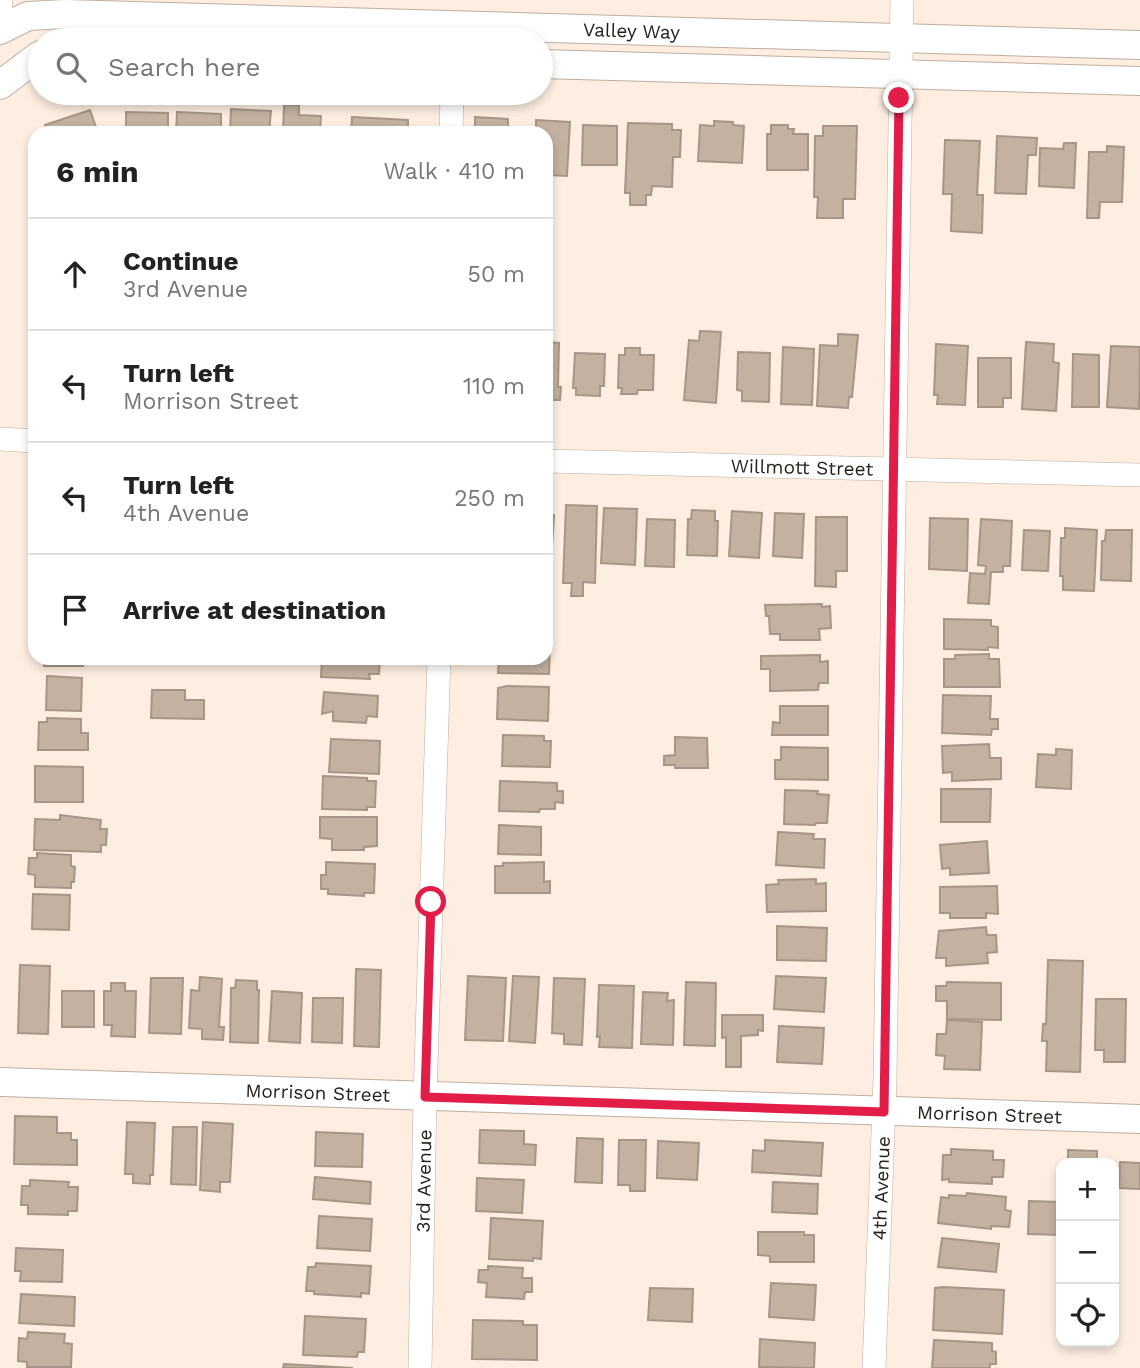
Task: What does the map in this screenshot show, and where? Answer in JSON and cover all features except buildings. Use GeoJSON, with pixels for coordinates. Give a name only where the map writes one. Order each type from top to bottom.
{"type":"FeatureCollection","features":[{"type":"Feature","properties":{"kind":"street"},"geometry":{"type":"LineString","coordinates":[[0,20],[1,0]]}},
{"type":"Feature","properties":{"kind":"street","name":"4th Avenue"},"geometry":{"type":"LineString","coordinates":[[874,1368],[884,1112],[902,0]]}},
{"type":"Feature","properties":{"kind":"street","name":"Valley Way"},"geometry":{"type":"LineString","coordinates":[[0,30],[28,16],[65,14],[367,28]]}},
{"type":"Feature","properties":{"kind":"street","name":"Valley Way"},"geometry":{"type":"LineString","coordinates":[[553,33],[901,37],[1140,45]]}},
{"type":"Feature","properties":{"kind":"street"},"geometry":{"type":"LineString","coordinates":[[0,85],[28,64]]}},
{"type":"Feature","properties":{"kind":"street","name":"Valley Way"},"geometry":{"type":"LineString","coordinates":[[553,64],[1140,81]]}},
{"type":"Feature","properties":{"kind":"street"},"geometry":{"type":"LineString","coordinates":[[451,126],[452,105]]}},
{"type":"Feature","properties":{"kind":"street"},"geometry":{"type":"LineString","coordinates":[[0,439],[28,441]]}},
{"type":"Feature","properties":{"kind":"street","name":"Willmott Street"},"geometry":{"type":"LineString","coordinates":[[553,461],[1140,475]]}},
{"type":"Feature","properties":{"kind":"street","name":"3rd Avenue"},"geometry":{"type":"LineString","coordinates":[[420,1368],[425,1097],[439,665]]}},
{"type":"Feature","properties":{"kind":"street","name":"Morrison Street"},"geometry":{"type":"LineString","coordinates":[[0,1082],[1140,1119]]}},
{"type":"Feature","properties":{"kind":"route"},"geometry":{"type":"LineString","coordinates":[[431,902],[425,1097],[884,1112],[899,98]]}}]}
